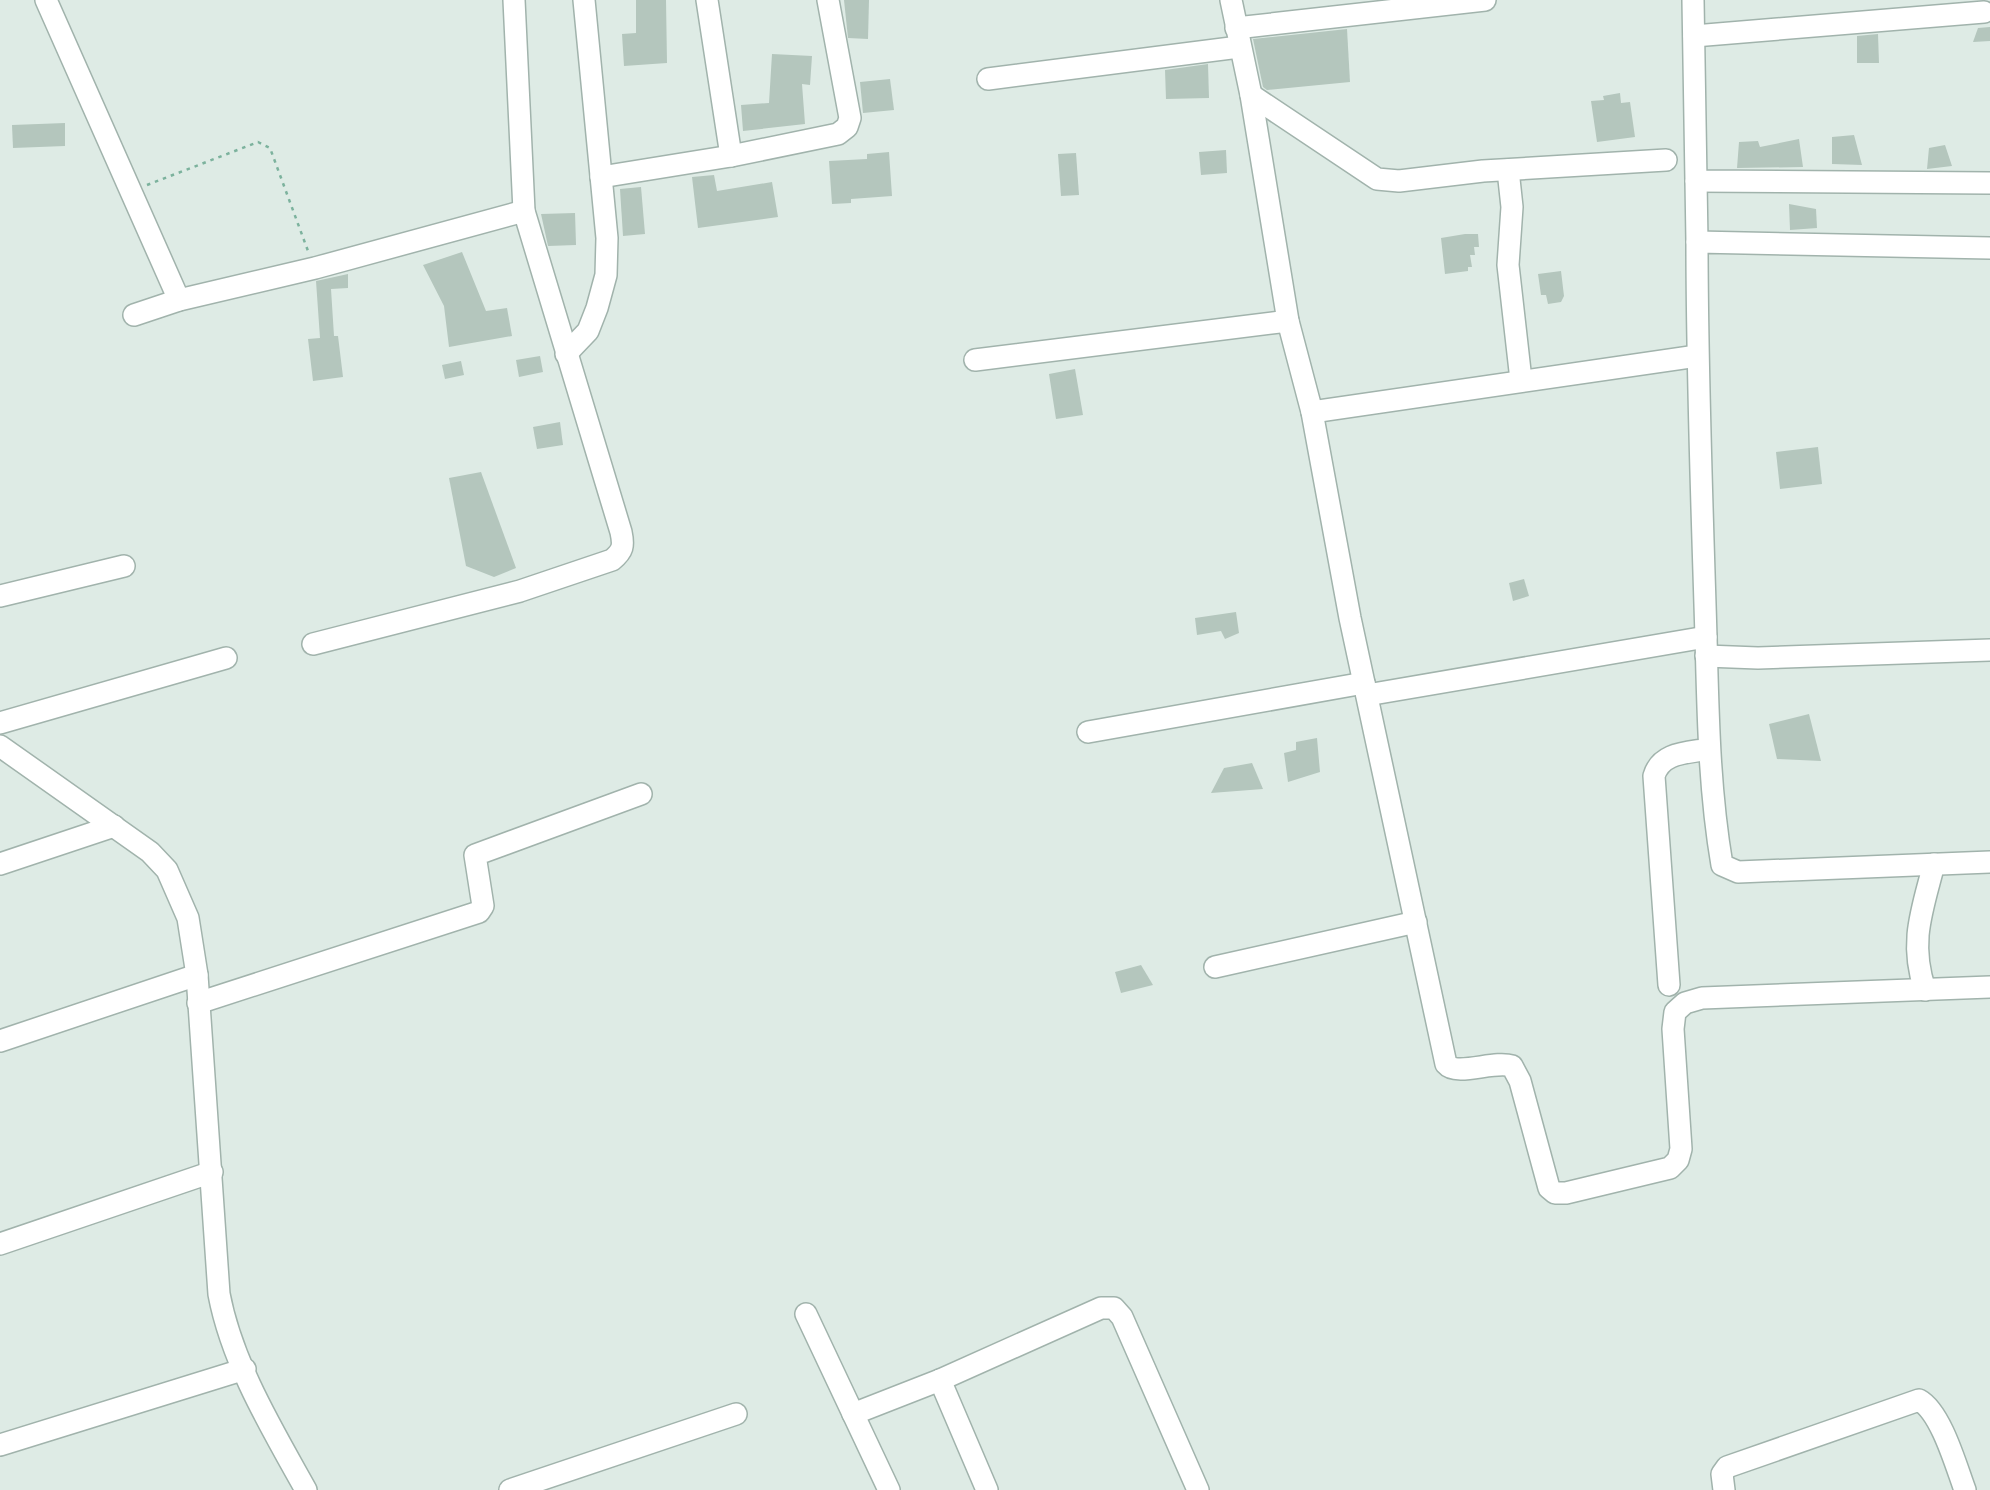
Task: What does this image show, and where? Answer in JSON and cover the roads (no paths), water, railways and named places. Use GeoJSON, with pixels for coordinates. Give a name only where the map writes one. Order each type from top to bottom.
{"type":"FeatureCollection","features":[{"type":"Feature","properties":{"kind":"street"},"geometry":{"type":"LineString","coordinates":[[46,0],[178,300]]}},
{"type":"Feature","properties":{"kind":"street"},"geometry":{"type":"LineString","coordinates":[[313,644],[520,591],[612,560],[621,552],[624,543],[524,211],[514,0]]}},
{"type":"Feature","properties":{"kind":"street"},"geometry":{"type":"LineString","coordinates":[[566,354],[588,331],[606,275],[607,238],[583,0]]}},
{"type":"Feature","properties":{"kind":"street"},"geometry":{"type":"LineString","coordinates":[[707,0],[731,156]]}},
{"type":"Feature","properties":{"kind":"street"},"geometry":{"type":"LineString","coordinates":[[601,177],[731,156],[838,134],[847,127],[850,118],[828,0]]}},
{"type":"Feature","properties":{"kind":"street"},"geometry":{"type":"LineString","coordinates":[[1231,0],[1251,95],[1288,321],[1312,412],[1366,689],[1446,1064],[1457,1070],[1503,1063],[1517,1072],[1543,1172],[1549,1188],[1555,1193],[1670,1168],[1678,1160],[1681,1149],[1673,1029],[1675,1012],[1685,1003],[1734,996],[1990,987]]}},
{"type":"Feature","properties":{"kind":"street"},"geometry":{"type":"LineString","coordinates":[[988,79],[1486,0]]}},
{"type":"Feature","properties":{"kind":"street"},"geometry":{"type":"LineString","coordinates":[[1693,0],[1697,356],[1709,750],[1716,829],[1723,865],[1729,870],[1990,862]]}},
{"type":"Feature","properties":{"kind":"street"},"geometry":{"type":"LineString","coordinates":[[1694,36],[1984,12]]}},
{"type":"Feature","properties":{"kind":"street"},"geometry":{"type":"LineString","coordinates":[[1251,95],[1377,179],[1399,181],[1508,170],[1666,160]]}},
{"type":"Feature","properties":{"kind":"street"},"geometry":{"type":"LineString","coordinates":[[1508,170],[1512,207],[1508,265],[1521,380]]}},
{"type":"Feature","properties":{"kind":"street"},"geometry":{"type":"LineString","coordinates":[[1696,181],[1990,183]]}},
{"type":"Feature","properties":{"kind":"street"},"geometry":{"type":"LineString","coordinates":[[134,314],[178,300],[315,268],[524,211]]}},
{"type":"Feature","properties":{"kind":"street"},"geometry":{"type":"LineString","coordinates":[[1697,242],[1990,248]]}},
{"type":"Feature","properties":{"kind":"street"},"geometry":{"type":"LineString","coordinates":[[975,360],[1288,321]]}},
{"type":"Feature","properties":{"kind":"street"},"geometry":{"type":"LineString","coordinates":[[1312,412],[1697,356]]}},
{"type":"Feature","properties":{"kind":"street"},"geometry":{"type":"LineString","coordinates":[[0,596],[124,566]]}},
{"type":"Feature","properties":{"kind":"street"},"geometry":{"type":"LineString","coordinates":[[1088,732],[1366,689],[1706,647],[1758,657],[1990,650]]}},
{"type":"Feature","properties":{"kind":"street"},"geometry":{"type":"LineString","coordinates":[[0,723],[226,658]]}},
{"type":"Feature","properties":{"kind":"street"},"geometry":{"type":"LineString","coordinates":[[0,746],[150,852],[167,870],[188,918],[197,975],[219,1294],[231,1340],[274,1432],[306,1490]]}},
{"type":"Feature","properties":{"kind":"street"},"geometry":{"type":"LineString","coordinates":[[1669,985],[1654,776],[1658,764],[1668,757],[1709,750]]}},
{"type":"Feature","properties":{"kind":"street"},"geometry":{"type":"LineString","coordinates":[[198,1003],[479,912],[482,906],[475,855],[641,794]]}},
{"type":"Feature","properties":{"kind":"street"},"geometry":{"type":"LineString","coordinates":[[0,864],[114,826]]}},
{"type":"Feature","properties":{"kind":"street"},"geometry":{"type":"LineString","coordinates":[[1925,990],[1917,968],[1915,945],[1934,864]]}},
{"type":"Feature","properties":{"kind":"street"},"geometry":{"type":"LineString","coordinates":[[1214,967],[1416,922]]}},
{"type":"Feature","properties":{"kind":"street"},"geometry":{"type":"LineString","coordinates":[[0,1041],[197,975]]}},
{"type":"Feature","properties":{"kind":"street"},"geometry":{"type":"LineString","coordinates":[[0,1244],[212,1172]]}},
{"type":"Feature","properties":{"kind":"street"},"geometry":{"type":"LineString","coordinates":[[853,1414],[940,1380],[1101,1308],[1114,1308],[1122,1317],[1198,1490]]}},
{"type":"Feature","properties":{"kind":"street"},"geometry":{"type":"LineString","coordinates":[[806,1314],[889,1490]]}},
{"type":"Feature","properties":{"kind":"street"},"geometry":{"type":"LineString","coordinates":[[0,1445],[245,1369]]}},
{"type":"Feature","properties":{"kind":"street"},"geometry":{"type":"LineString","coordinates":[[940,1380],[987,1490]]}},
{"type":"Feature","properties":{"kind":"street"},"geometry":{"type":"LineString","coordinates":[[1724,1490],[1722,1474],[1727,1467],[1919,1399],[1927,1404],[1937,1422],[1965,1490]]}},
{"type":"Feature","properties":{"kind":"street"},"geometry":{"type":"LineString","coordinates":[[510,1490],[736,1414]]}}]}
